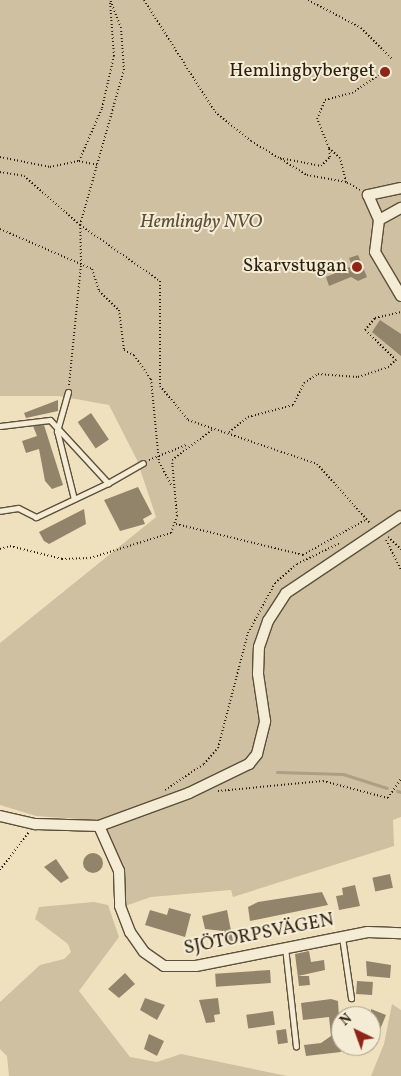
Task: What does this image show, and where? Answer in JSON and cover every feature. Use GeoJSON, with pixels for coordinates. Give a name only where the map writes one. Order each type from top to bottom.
{"type":"FeatureCollection","features":[{"type":"Feature","properties":{"kind":"street"},"geometry":{"type":"LineString","coordinates":[[401,188],[368,195],[379,220],[374,252],[401,296]]}},
{"type":"Feature","properties":{"kind":"street"},"geometry":{"type":"LineString","coordinates":[[379,220],[401,208]]}},
{"type":"Feature","properties":{"kind":"street"},"geometry":{"type":"LineString","coordinates":[[0,816],[36,824],[99,826],[189,793],[249,764],[257,754],[265,721],[258,674],[259,647],[268,621],[286,592],[401,516]]}},
{"type":"Feature","properties":{"kind":"street","name":"SJÖTORPSVÄGEN"},"geometry":{"type":"LineString","coordinates":[[99,826],[119,871],[125,921],[136,943],[154,960],[174,968],[342,936],[389,930],[401,933]]}},
{"type":"Feature","properties":{"kind":"lane"},"geometry":{"type":"LineString","coordinates":[[68,392],[57,432],[74,499]]}},
{"type":"Feature","properties":{"kind":"lane"},"geometry":{"type":"LineString","coordinates":[[0,426],[50,420],[57,432],[108,483]]}},
{"type":"Feature","properties":{"kind":"lane"},"geometry":{"type":"LineString","coordinates":[[0,511],[18,508],[36,517],[108,483],[142,463]]}},
{"type":"Feature","properties":{"kind":"lane"},"geometry":{"type":"LineString","coordinates":[[342,936],[351,998]]}},
{"type":"Feature","properties":{"kind":"lane"},"geometry":{"type":"LineString","coordinates":[[285,947],[296,1046]]}},
{"type":"Feature","properties":{"kind":"path"},"geometry":{"type":"LineString","coordinates":[[79,161],[102,108],[114,56],[110,0]]}},
{"type":"Feature","properties":{"kind":"path"},"geometry":{"type":"LineString","coordinates":[[68,392],[81,264],[80,225],[124,70],[122,28],[110,0]]}},
{"type":"Feature","properties":{"kind":"path"},"geometry":{"type":"LineString","coordinates":[[144,0],[215,112],[307,175],[346,182],[368,195]]}},
{"type":"Feature","properties":{"kind":"path"},"geometry":{"type":"LineString","coordinates":[[308,0],[361,28],[393,60]]}},
{"type":"Feature","properties":{"kind":"path"},"geometry":{"type":"LineString","coordinates":[[280,158],[321,166],[330,157],[329,148],[318,119],[320,108],[325,100],[352,93],[379,75]]}},
{"type":"Feature","properties":{"kind":"path"},"geometry":{"type":"LineString","coordinates":[[329,148],[340,158],[346,182]]}},
{"type":"Feature","properties":{"kind":"path"},"geometry":{"type":"LineString","coordinates":[[0,157],[50,168],[79,161],[98,165]]}},
{"type":"Feature","properties":{"kind":"path"},"geometry":{"type":"LineString","coordinates":[[0,172],[24,176],[80,225],[160,281],[160,386],[188,420],[212,430],[228,433],[317,464],[366,520],[303,555],[176,524]]}},
{"type":"Feature","properties":{"kind":"path"},"geometry":{"type":"LineString","coordinates":[[0,228],[92,269],[99,291],[119,310],[124,350],[134,355],[151,379],[158,455],[172,486]]}},
{"type":"Feature","properties":{"kind":"path"},"geometry":{"type":"LineString","coordinates":[[228,433],[248,417],[293,405],[304,383],[318,374],[358,377],[388,367],[396,360],[365,330],[376,318],[401,312]]}},
{"type":"Feature","properties":{"kind":"path"},"geometry":{"type":"LineString","coordinates":[[142,463],[188,444],[212,430]]}},
{"type":"Feature","properties":{"kind":"path"},"geometry":{"type":"LineString","coordinates":[[0,549],[10,546],[62,559],[90,558],[170,533],[176,524],[172,486],[172,460],[188,444]]}},
{"type":"Feature","properties":{"kind":"path"},"geometry":{"type":"LineString","coordinates":[[365,529],[379,520]]}},
{"type":"Feature","properties":{"kind":"path"},"geometry":{"type":"LineString","coordinates":[[381,531],[401,549]]}},
{"type":"Feature","properties":{"kind":"path"},"geometry":{"type":"LineString","coordinates":[[381,531],[401,570]]}},
{"type":"Feature","properties":{"kind":"path"},"geometry":{"type":"LineString","coordinates":[[159,794],[204,764],[218,748],[248,632],[275,583],[297,564],[344,541]]}},
{"type":"Feature","properties":{"kind":"path"},"geometry":{"type":"LineString","coordinates":[[216,791],[322,781],[388,798],[401,779]]}},
{"type":"Feature","properties":{"kind":"path"},"geometry":{"type":"LineString","coordinates":[[0,870],[36,824]]}},
{"type":"Feature","properties":{"kind":"green space","name":"Hemlingby NVO"},"geometry":{"type":"Polygon","coordinates":[[[0,0],[401,0],[401,817],[393,820],[394,846],[233,897],[231,890],[151,897],[122,907],[110,854],[92,820],[36,816],[0,805],[0,643],[156,517],[137,460],[109,405],[59,396],[0,396],[0,0]]]}},
{"type":"Feature","properties":{"kind":"green space"},"geometry":{"type":"Polygon","coordinates":[[[94,902],[108,905],[119,937],[79,991],[130,1057],[157,1062],[181,1054],[287,1076],[9,1076],[7,1056],[0,1049],[0,1002],[40,965],[64,959],[71,952],[68,944],[35,919],[39,907],[94,902]]]}},
{"type":"Feature","properties":{"kind":"green space"},"geometry":{"type":"Polygon","coordinates":[[[392,1004],[401,1010],[401,1076],[371,1076],[379,1056],[381,1056],[392,1004]]]}},
{"type":"Feature","properties":{"kind":"building"},"geometry":{"type":"Polygon","coordinates":[[[358,255],[367,277],[358,281],[351,277],[329,286],[326,277],[352,266],[349,258],[358,255]]]}},
{"type":"Feature","properties":{"kind":"building"},"geometry":{"type":"Polygon","coordinates":[[[380,320],[401,334],[401,356],[372,332],[380,320]]]}},
{"type":"Feature","properties":{"kind":"building"},"geometry":{"type":"Polygon","coordinates":[[[58,400],[58,411],[26,418],[24,413],[58,400]]]}},
{"type":"Feature","properties":{"kind":"building"},"geometry":{"type":"Polygon","coordinates":[[[91,413],[109,440],[96,448],[78,422],[91,413]]]}},
{"type":"Feature","properties":{"kind":"building"},"geometry":{"type":"Polygon","coordinates":[[[44,425],[63,485],[52,489],[45,481],[39,449],[26,453],[22,441],[37,436],[33,426],[44,425]]]}},
{"type":"Feature","properties":{"kind":"building"},"geometry":{"type":"Polygon","coordinates":[[[138,487],[152,514],[143,519],[145,524],[120,531],[104,500],[138,487]]]}},
{"type":"Feature","properties":{"kind":"building"},"geometry":{"type":"Polygon","coordinates":[[[84,509],[86,524],[49,544],[44,541],[39,532],[84,509]]]}},
{"type":"Feature","properties":{"kind":"building"},"geometry":{"type":"Polygon","coordinates":[[[93,853],[100,856],[103,863],[100,870],[93,873],[86,870],[83,863],[86,856],[93,853]]]}},
{"type":"Feature","properties":{"kind":"building"},"geometry":{"type":"Polygon","coordinates":[[[56,859],[69,878],[61,883],[44,867],[56,859]]]}},
{"type":"Feature","properties":{"kind":"building"},"geometry":{"type":"Polygon","coordinates":[[[390,874],[393,888],[375,891],[372,878],[390,874]]]}},
{"type":"Feature","properties":{"kind":"building"},"geometry":{"type":"Polygon","coordinates":[[[355,885],[360,906],[339,910],[336,896],[343,895],[342,888],[355,885]]]}},
{"type":"Feature","properties":{"kind":"building"},"geometry":{"type":"Polygon","coordinates":[[[322,892],[328,905],[250,921],[248,907],[258,902],[322,892]]]}},
{"type":"Feature","properties":{"kind":"building"},"geometry":{"type":"Polygon","coordinates":[[[169,908],[191,914],[185,937],[145,925],[150,910],[167,915],[169,908]]]}},
{"type":"Feature","properties":{"kind":"building"},"geometry":{"type":"Polygon","coordinates":[[[227,910],[233,941],[225,942],[223,931],[205,929],[202,916],[227,910]]]}},
{"type":"Feature","properties":{"kind":"building"},"geometry":{"type":"Polygon","coordinates":[[[309,951],[311,962],[324,960],[325,970],[298,976],[309,976],[310,985],[299,986],[295,954],[309,951]]]}},
{"type":"Feature","properties":{"kind":"building"},"geometry":{"type":"Polygon","coordinates":[[[366,961],[391,965],[390,978],[367,976],[366,961]]]}},
{"type":"Feature","properties":{"kind":"building"},"geometry":{"type":"Polygon","coordinates":[[[270,970],[271,983],[216,987],[215,974],[270,970]]]}},
{"type":"Feature","properties":{"kind":"building"},"geometry":{"type":"Polygon","coordinates":[[[125,973],[135,984],[119,998],[108,989],[125,973]]]}},
{"type":"Feature","properties":{"kind":"building"},"geometry":{"type":"Polygon","coordinates":[[[357,981],[373,982],[372,995],[356,994],[357,981]]]}},
{"type":"Feature","properties":{"kind":"building"},"geometry":{"type":"Polygon","coordinates":[[[145,998],[165,1005],[157,1020],[140,1010],[145,998]]]}},
{"type":"Feature","properties":{"kind":"building"},"geometry":{"type":"Polygon","coordinates":[[[218,998],[220,1014],[214,1015],[215,1022],[206,1023],[199,1000],[218,998]]]}},
{"type":"Feature","properties":{"kind":"building"},"geometry":{"type":"Polygon","coordinates":[[[331,999],[338,1001],[338,1006],[331,1006],[331,1036],[329,1017],[303,1020],[301,1003],[331,999]]]}},
{"type":"Feature","properties":{"kind":"building"},"geometry":{"type":"Polygon","coordinates":[[[273,1011],[275,1025],[248,1029],[246,1015],[273,1011]]]}},
{"type":"Feature","properties":{"kind":"building"},"geometry":{"type":"Polygon","coordinates":[[[381,1013],[386,1015],[381,1027],[381,1013]]]}},
{"type":"Feature","properties":{"kind":"building"},"geometry":{"type":"Polygon","coordinates":[[[286,1029],[288,1043],[278,1044],[276,1030],[286,1029]]]}},
{"type":"Feature","properties":{"kind":"building"},"geometry":{"type":"Polygon","coordinates":[[[149,1034],[164,1041],[157,1056],[144,1049],[149,1034]]]}},
{"type":"Feature","properties":{"kind":"building"},"geometry":{"type":"Polygon","coordinates":[[[331,1036],[331,1053],[306,1056],[304,1045],[321,1043],[331,1036]]]}},
{"type":"Feature","properties":{"kind":"waterway"},"geometry":{"type":"LineString","coordinates":[[277,772],[343,774],[387,788]]}},
{"type":"Feature","properties":{"kind":"waterway"},"geometry":{"type":"LineString","coordinates":[[397,791],[401,792]]}},
{"type":"Feature","properties":{"kind":"place","name":"Hemlingbyberget"},"geometry":{"type":"Point","coordinates":[385,72]}},
{"type":"Feature","properties":{"kind":"place","name":"Skarvstugan"},"geometry":{"type":"Point","coordinates":[357,267]}}]}
